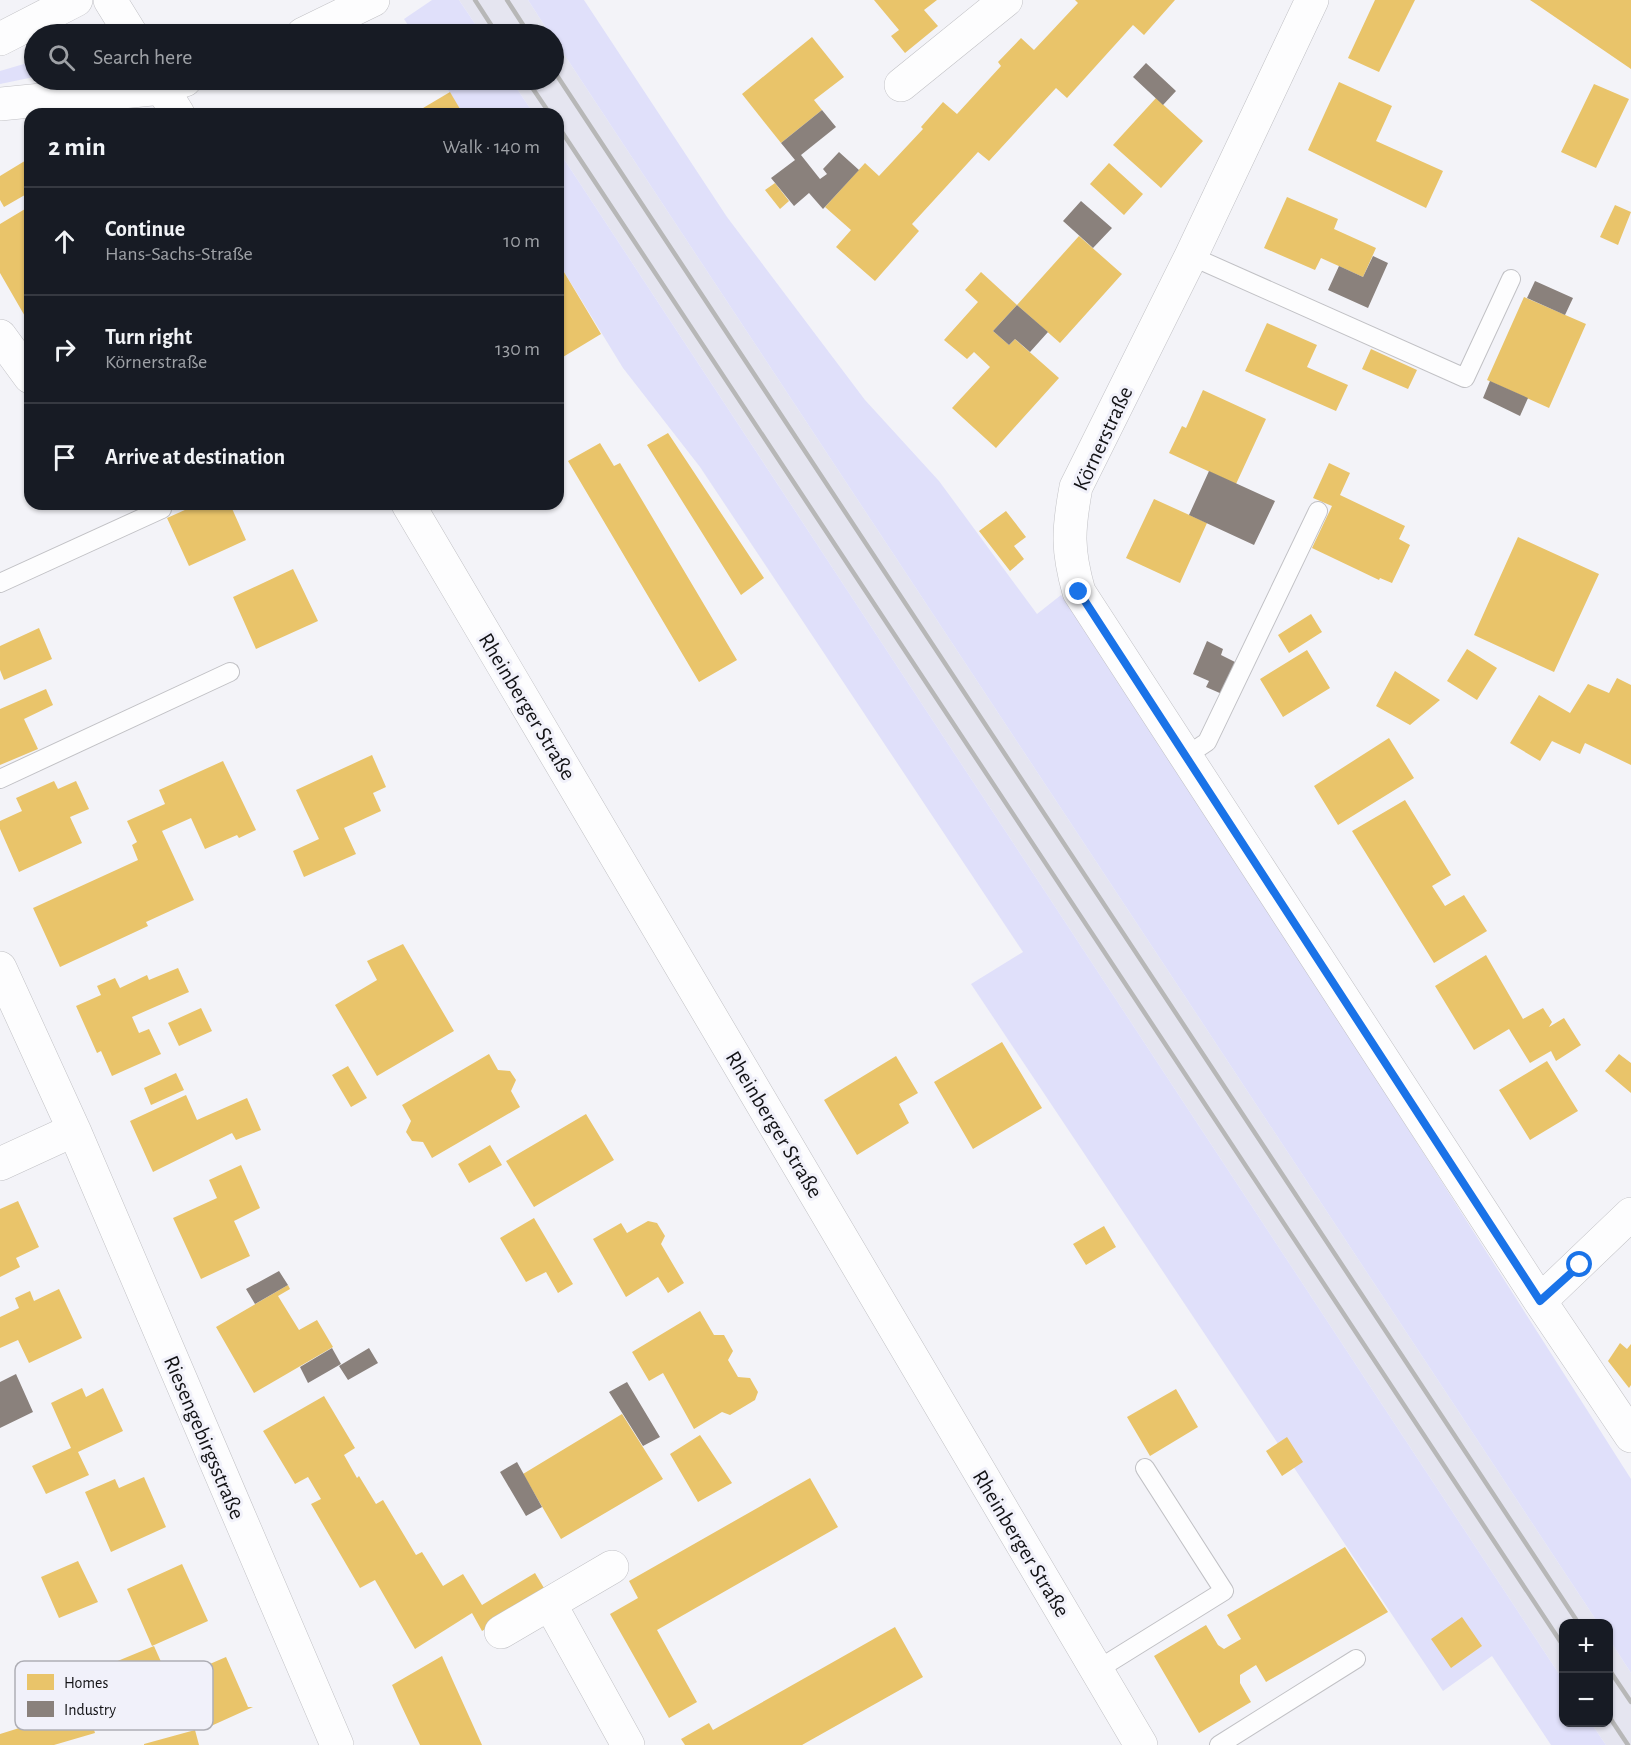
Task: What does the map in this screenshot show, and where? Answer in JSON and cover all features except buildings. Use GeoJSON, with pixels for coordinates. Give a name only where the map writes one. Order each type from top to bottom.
{"type":"FeatureCollection","features":[{"type":"Feature","properties":{"kind":"street"},"geometry":{"type":"LineString","coordinates":[[29,24],[76,0]]}},
{"type":"Feature","properties":{"kind":"street"},"geometry":{"type":"LineString","coordinates":[[110,0],[125,24]]}},
{"type":"Feature","properties":{"kind":"street"},"geometry":{"type":"LineString","coordinates":[[323,24],[372,0]]}},
{"type":"Feature","properties":{"kind":"street","name":"Körnerstraße"},"geometry":{"type":"LineString","coordinates":[[1312,0],[1077,488],[1068,528],[1071,563],[1079,592],[1540,1301],[1631,1436]]}},
{"type":"Feature","properties":{"kind":"street"},"geometry":{"type":"LineString","coordinates":[[901,86],[997,3]]}},
{"type":"Feature","properties":{"kind":"street"},"geometry":{"type":"LineString","coordinates":[[0,39],[24,27]]}},
{"type":"Feature","properties":{"kind":"street"},"geometry":{"type":"LineString","coordinates":[[0,104],[171,90]]}},
{"type":"Feature","properties":{"kind":"street"},"geometry":{"type":"LineString","coordinates":[[0,336],[24,369]]}},
{"type":"Feature","properties":{"kind":"street","name":"Rheinberger Straße"},"geometry":{"type":"LineString","coordinates":[[412,510],[1141,1745]]}},
{"type":"Feature","properties":{"kind":"street","name":"Riesengebirgsstraße"},"geometry":{"type":"LineString","coordinates":[[0,968],[74,1130],[337,1745]]}},
{"type":"Feature","properties":{"kind":"street"},"geometry":{"type":"LineString","coordinates":[[0,1164],[74,1130]]}},
{"type":"Feature","properties":{"kind":"street"},"geometry":{"type":"LineString","coordinates":[[1540,1301],[1631,1214]]}},
{"type":"Feature","properties":{"kind":"street"},"geometry":{"type":"LineString","coordinates":[[501,1632],[612,1567]]}},
{"type":"Feature","properties":{"kind":"street"},"geometry":{"type":"LineString","coordinates":[[550,1604],[628,1745]]}},
{"type":"Feature","properties":{"kind":"lane"},"geometry":{"type":"LineString","coordinates":[[1191,255],[1465,378],[1511,279]]}},
{"type":"Feature","properties":{"kind":"lane"},"geometry":{"type":"LineString","coordinates":[[0,583],[160,510]]}},
{"type":"Feature","properties":{"kind":"lane"},"geometry":{"type":"LineString","coordinates":[[1186,756],[1207,742],[1318,511]]}},
{"type":"Feature","properties":{"kind":"lane"},"geometry":{"type":"LineString","coordinates":[[0,779],[230,672]]}},
{"type":"Feature","properties":{"kind":"lane"},"geometry":{"type":"LineString","coordinates":[[1097,1670],[1224,1591],[1145,1468]]}},
{"type":"Feature","properties":{"kind":"lane"},"geometry":{"type":"LineString","coordinates":[[1219,1745],[1356,1659]]}},
{"type":"Feature","properties":{"kind":"shaded area"},"geometry":{"type":"Polygon","coordinates":[[[432,0],[459,0],[475,24],[407,24],[404,19],[432,0]]]}},
{"type":"Feature","properties":{"kind":"shaded area"},"geometry":{"type":"Polygon","coordinates":[[[459,0],[528,0],[544,24],[475,24],[459,0]]]}},
{"type":"Feature","properties":{"kind":"shaded area"},"geometry":{"type":"Polygon","coordinates":[[[528,0],[584,0],[727,217],[865,400],[939,481],[1037,614],[1061,595],[1214,824],[1631,1479],[1631,1673],[1613,1645],[1613,1619],[1595,1619],[564,54],[564,24],[544,24],[528,0]]]}},
{"type":"Feature","properties":{"kind":"shaded area"},"geometry":{"type":"Polygon","coordinates":[[[564,54],[1595,1619],[1559,1619],[1559,1674],[564,159],[564,108],[530,108],[518,90],[564,90],[564,54]]]}},
{"type":"Feature","properties":{"kind":"shaded area"},"geometry":{"type":"Polygon","coordinates":[[[24,64],[24,79],[0,84],[0,71],[24,64]]]}},
{"type":"Feature","properties":{"kind":"shaded area"},"geometry":{"type":"Polygon","coordinates":[[[448,90],[518,90],[530,108],[459,108],[448,90]]]}},
{"type":"Feature","properties":{"kind":"shaded area"},"geometry":{"type":"Polygon","coordinates":[[[564,159],[1559,1674],[1559,1727],[1594,1727],[1606,1745],[1551,1745],[1492,1656],[1443,1691],[971,984],[1023,952],[700,467],[623,368],[564,272],[564,159]]]}},
{"type":"Feature","properties":{"kind":"shaded area"},"geometry":{"type":"Polygon","coordinates":[[[1613,1645],[1631,1673],[1631,1745],[1606,1745],[1594,1727],[1613,1727],[1613,1645]]]}},
{"type":"Feature","properties":{"kind":"railway"},"geometry":{"type":"LineString","coordinates":[[475,0],[491,24]]}},
{"type":"Feature","properties":{"kind":"railway"},"geometry":{"type":"LineString","coordinates":[[507,0],[523,24]]}},
{"type":"Feature","properties":{"kind":"railway"},"geometry":{"type":"LineString","coordinates":[[564,86],[1576,1619]]}},
{"type":"Feature","properties":{"kind":"railway"},"geometry":{"type":"LineString","coordinates":[[534,90],[546,108]]}},
{"type":"Feature","properties":{"kind":"railway"},"geometry":{"type":"LineString","coordinates":[[564,135],[1559,1639]]}},
{"type":"Feature","properties":{"kind":"railway"},"geometry":{"type":"LineString","coordinates":[[1611,1673],[1631,1702]]}},
{"type":"Feature","properties":{"kind":"railway"},"geometry":{"type":"LineString","coordinates":[[1613,1722],[1628,1745]]}},
{"type":"Feature","properties":{"kind":"route"},"geometry":{"type":"LineString","coordinates":[[1079,592],[1540,1301],[1580,1265]]}}]}
